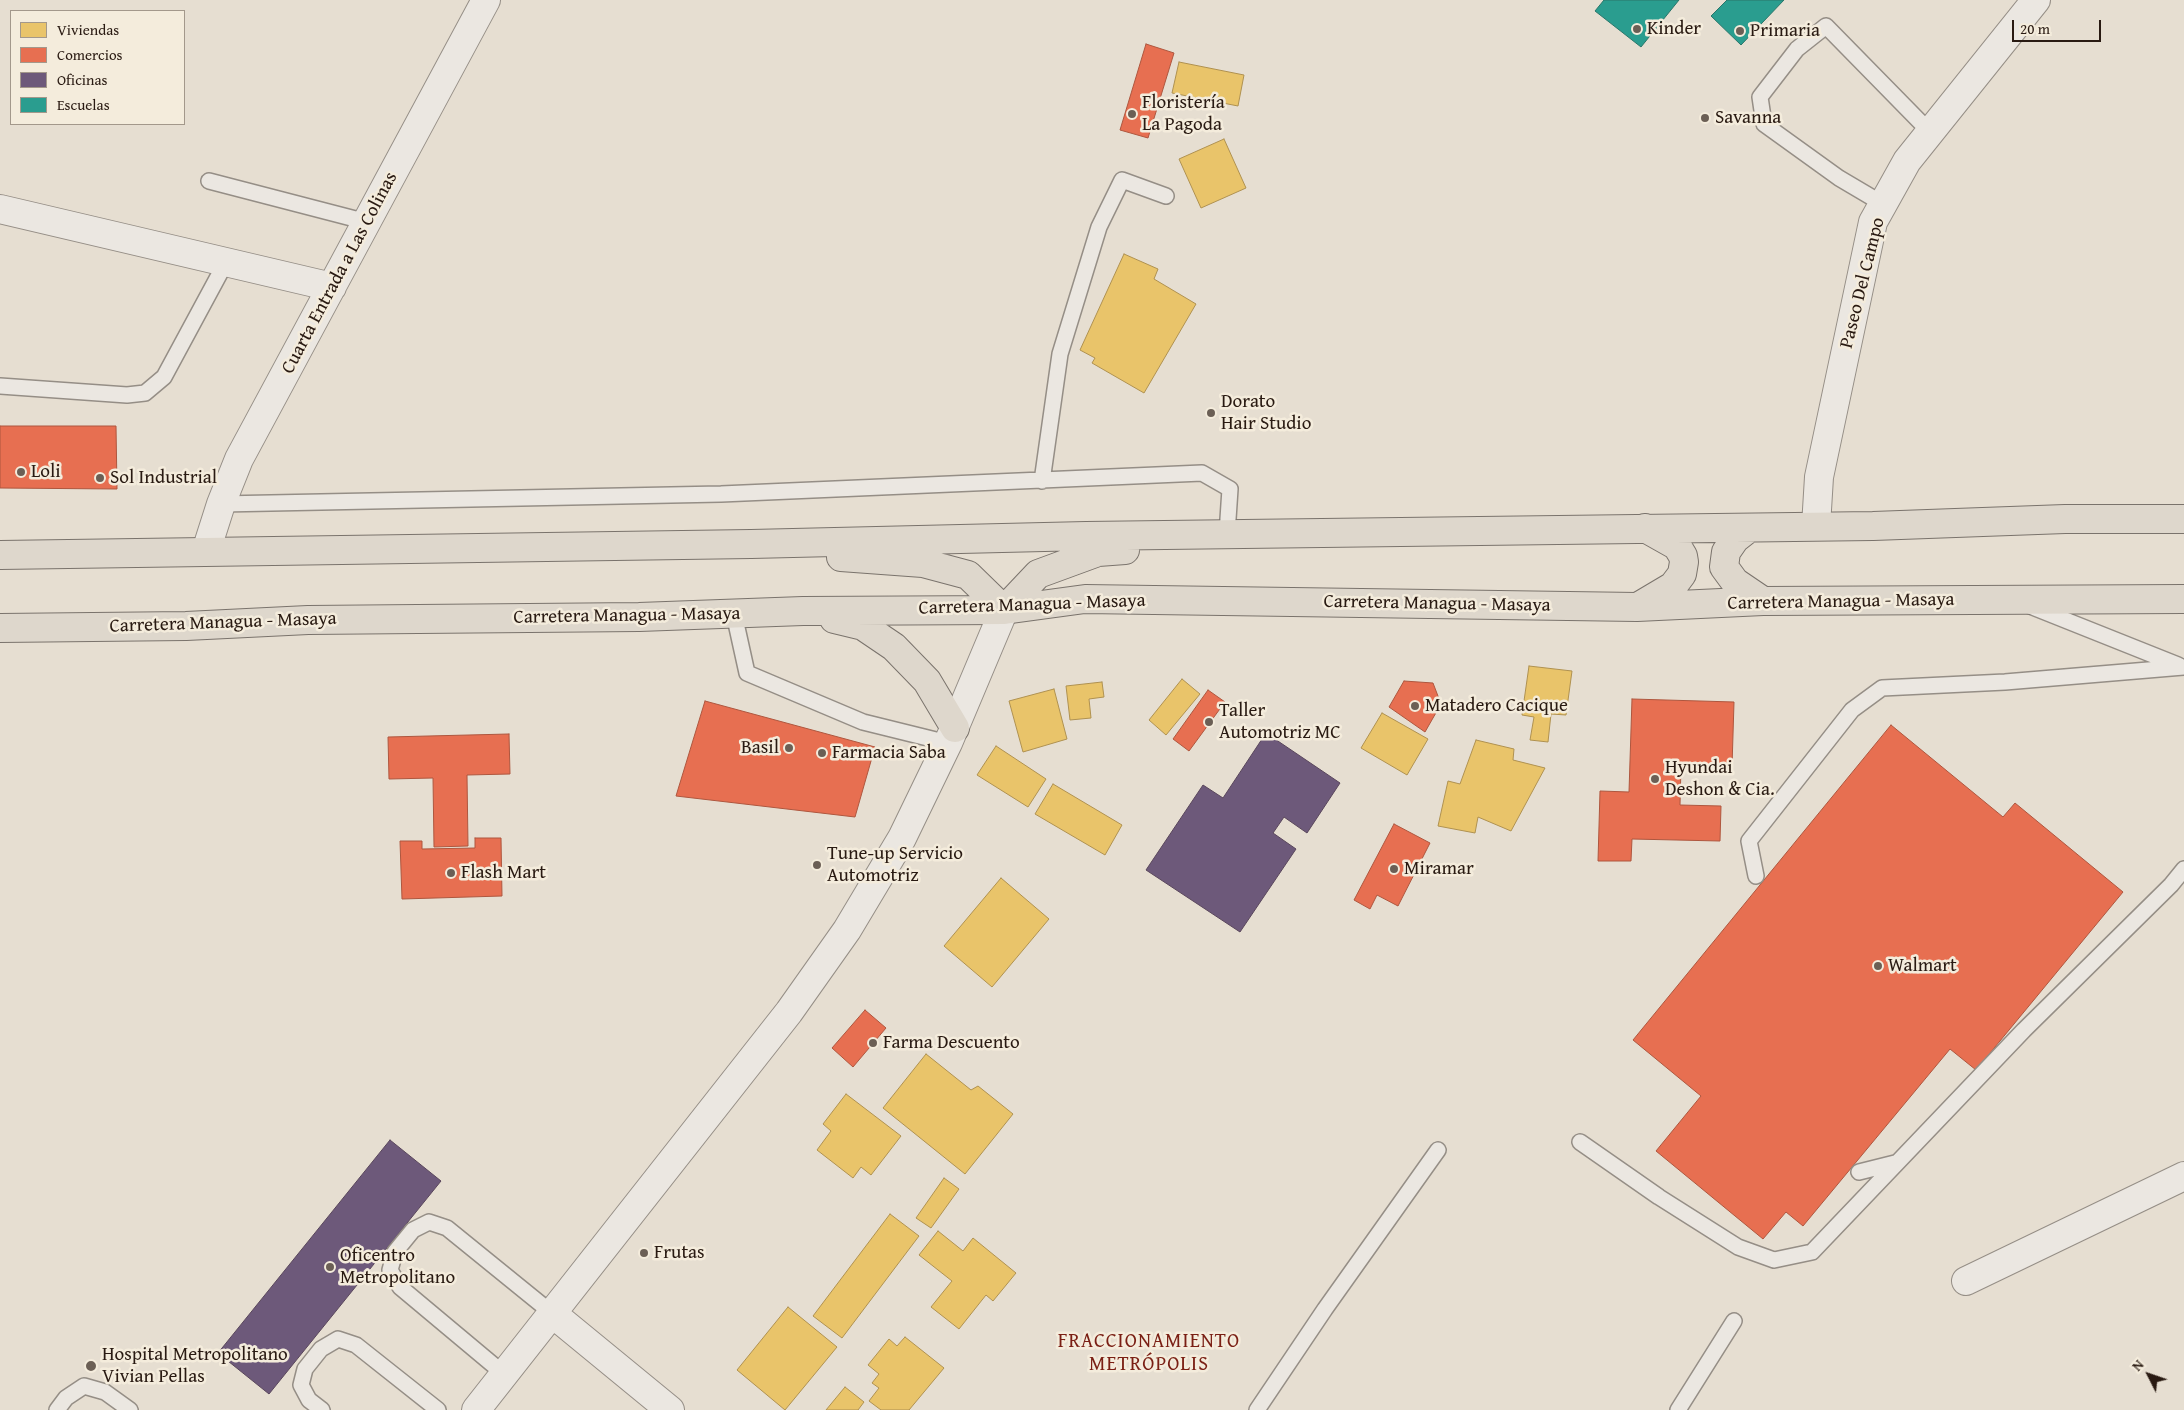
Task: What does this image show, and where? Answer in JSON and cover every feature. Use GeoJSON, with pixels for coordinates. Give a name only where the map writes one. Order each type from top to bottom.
{"type":"FeatureCollection","features":[{"type":"Feature","properties":{"kind":"highway"},"geometry":{"type":"LineString","coordinates":[[0,555],[751,544],[1224,534],[1873,526],[2065,519],[2184,519]]}},
{"type":"Feature","properties":{"kind":"highway"},"geometry":{"type":"LineString","coordinates":[[1637,607],[1673,586],[1682,574],[1684,562],[1677,546],[1644,528]]}},
{"type":"Feature","properties":{"kind":"highway"},"geometry":{"type":"LineString","coordinates":[[1749,528],[1735,539],[1726,552],[1724,567],[1735,582],[1763,601]]}},
{"type":"Feature","properties":{"kind":"highway"},"geometry":{"type":"LineString","coordinates":[[751,544],[804,554],[923,563],[968,575],[1004,610],[1038,574],[1098,552],[1192,547],[1224,534]]}},
{"type":"Feature","properties":{"kind":"highway","name":"Carretera Managua - Masaya"},"geometry":{"type":"LineString","coordinates":[[0,628],[734,614],[803,611],[1004,610],[1084,599],[1637,607],[1763,601],[2184,599]]}},
{"type":"Feature","properties":{"kind":"highway"},"geometry":{"type":"LineString","coordinates":[[803,611],[863,626],[894,647],[927,681],[952,735]]}},
{"type":"Feature","properties":{"kind":"street","name":"Cuarta Entrada a Las Colinas"},"geometry":{"type":"LineString","coordinates":[[206,551],[221,504],[239,459],[486,0]]}},
{"type":"Feature","properties":{"kind":"street","name":"Paseo Del Campo"},"geometry":{"type":"LineString","coordinates":[[1816,526],[1819,477],[1873,222],[1908,161],[2036,0]]}},
{"type":"Feature","properties":{"kind":"street"},"geometry":{"type":"LineString","coordinates":[[0,209],[332,287]]}},
{"type":"Feature","properties":{"kind":"street"},"geometry":{"type":"LineString","coordinates":[[476,1410],[788,1012],[847,930],[902,838],[952,735],[1004,610]]}},
{"type":"Feature","properties":{"kind":"street"},"geometry":{"type":"LineString","coordinates":[[1966,1280],[2184,1176]]}},
{"type":"Feature","properties":{"kind":"street"},"geometry":{"type":"LineString","coordinates":[[553,1314],[670,1410]]}},
{"type":"Feature","properties":{"kind":"lane"},"geometry":{"type":"LineString","coordinates":[[1883,204],[1839,178],[1764,124],[1760,97],[1797,49],[1826,26],[1930,132]]}},
{"type":"Feature","properties":{"kind":"lane"},"geometry":{"type":"LineString","coordinates":[[1042,480],[1060,354],[1099,227],[1122,180],[1166,196]]}},
{"type":"Feature","properties":{"kind":"lane"},"geometry":{"type":"LineString","coordinates":[[209,181],[367,222]]}},
{"type":"Feature","properties":{"kind":"lane"},"geometry":{"type":"LineString","coordinates":[[0,386],[127,395],[145,393],[164,377],[226,262]]}},
{"type":"Feature","properties":{"kind":"lane"},"geometry":{"type":"LineString","coordinates":[[221,504],[721,494],[1202,473],[1230,490],[1224,534]]}},
{"type":"Feature","properties":{"kind":"lane"},"geometry":{"type":"LineString","coordinates":[[2015,600],[2149,655],[2184,667]]}},
{"type":"Feature","properties":{"kind":"lane"},"geometry":{"type":"LineString","coordinates":[[734,614],[747,673],[862,722],[952,735]]}},
{"type":"Feature","properties":{"kind":"lane"},"geometry":{"type":"LineString","coordinates":[[1756,876],[1749,841],[1852,710],[1882,688],[2004,682],[2184,667]]}},
{"type":"Feature","properties":{"kind":"lane"},"geometry":{"type":"LineString","coordinates":[[1580,1142],[1659,1197],[1738,1247],[1774,1260],[1812,1252],[2024,1030],[2172,885],[2184,868]]}},
{"type":"Feature","properties":{"kind":"lane"},"geometry":{"type":"LineString","coordinates":[[1257,1410],[1325,1309],[1438,1150]]}},
{"type":"Feature","properties":{"kind":"lane"},"geometry":{"type":"LineString","coordinates":[[1859,1172],[1895,1163]]}},
{"type":"Feature","properties":{"kind":"lane"},"geometry":{"type":"LineString","coordinates":[[504,1374],[400,1287],[390,1270],[395,1252],[413,1230],[429,1222],[447,1228],[553,1314]]}},
{"type":"Feature","properties":{"kind":"lane"},"geometry":{"type":"LineString","coordinates":[[1678,1410],[1734,1321]]}},
{"type":"Feature","properties":{"kind":"lane"},"geometry":{"type":"LineString","coordinates":[[322,1410],[310,1400],[301,1385],[305,1368],[321,1349],[338,1339],[356,1345],[438,1410]]}},
{"type":"Feature","properties":{"kind":"lane"},"geometry":{"type":"LineString","coordinates":[[57,1410],[66,1398],[84,1386],[106,1392],[130,1410]]}},
{"type":"Feature","properties":{"kind":"building: Viviendas"},"geometry":{"type":"Polygon","coordinates":[[[1179,62],[1244,75],[1238,106],[1172,93],[1179,62]]]}},
{"type":"Feature","properties":{"kind":"building: Viviendas"},"geometry":{"type":"Polygon","coordinates":[[[1224,139],[1246,188],[1201,208],[1179,159],[1224,139]]]}},
{"type":"Feature","properties":{"kind":"building: Viviendas"},"geometry":{"type":"Polygon","coordinates":[[[1124,254],[1158,269],[1154,279],[1196,304],[1144,393],[1092,363],[1095,358],[1080,350],[1124,254]]]}},
{"type":"Feature","properties":{"kind":"building: Viviendas"},"geometry":{"type":"Polygon","coordinates":[[[1529,666],[1572,671],[1566,715],[1551,714],[1548,742],[1530,740],[1534,717],[1522,715],[1529,666]]]}},
{"type":"Feature","properties":{"kind":"building: Viviendas"},"geometry":{"type":"Polygon","coordinates":[[[1182,679],[1200,694],[1166,735],[1149,720],[1182,679]]]}},
{"type":"Feature","properties":{"kind":"building: Viviendas"},"geometry":{"type":"Polygon","coordinates":[[[1102,682],[1104,697],[1089,699],[1091,718],[1070,720],[1066,686],[1102,682]]]}},
{"type":"Feature","properties":{"kind":"building: Viviendas"},"geometry":{"type":"Polygon","coordinates":[[[1054,689],[1067,739],[1023,752],[1009,701],[1054,689]]]}},
{"type":"Feature","properties":{"kind":"building: Viviendas"},"geometry":{"type":"Polygon","coordinates":[[[1382,713],[1428,739],[1407,775],[1361,748],[1382,713]]]}},
{"type":"Feature","properties":{"kind":"building: Viviendas"},"geometry":{"type":"Polygon","coordinates":[[[1476,740],[1514,749],[1513,760],[1545,768],[1511,831],[1478,817],[1475,833],[1438,826],[1448,781],[1460,784],[1476,740]]]}},
{"type":"Feature","properties":{"kind":"building: Viviendas"},"geometry":{"type":"Polygon","coordinates":[[[996,746],[1046,779],[1028,807],[977,775],[996,746]]]}},
{"type":"Feature","properties":{"kind":"building: Viviendas"},"geometry":{"type":"Polygon","coordinates":[[[1053,784],[1122,825],[1105,855],[1035,814],[1053,784]]]}},
{"type":"Feature","properties":{"kind":"building: Viviendas"},"geometry":{"type":"Polygon","coordinates":[[[1001,878],[1049,919],[992,987],[944,946],[1001,878]]]}},
{"type":"Feature","properties":{"kind":"building: Viviendas"},"geometry":{"type":"Polygon","coordinates":[[[926,1054],[971,1090],[978,1086],[1013,1114],[965,1174],[883,1108],[926,1054]]]}},
{"type":"Feature","properties":{"kind":"building: Viviendas"},"geometry":{"type":"Polygon","coordinates":[[[846,1094],[901,1136],[871,1175],[861,1167],[853,1178],[817,1150],[831,1131],[823,1124],[846,1094]]]}},
{"type":"Feature","properties":{"kind":"building: Viviendas"},"geometry":{"type":"Polygon","coordinates":[[[944,1178],[959,1189],[931,1228],[916,1218],[944,1178]]]}},
{"type":"Feature","properties":{"kind":"building: Viviendas"},"geometry":{"type":"Polygon","coordinates":[[[890,1214],[919,1236],[842,1338],[813,1316],[890,1214]]]}},
{"type":"Feature","properties":{"kind":"building: Viviendas"},"geometry":{"type":"Polygon","coordinates":[[[938,1231],[963,1251],[973,1238],[1016,1273],[993,1301],[986,1295],[959,1329],[931,1307],[952,1281],[919,1255],[938,1231]]]}},
{"type":"Feature","properties":{"kind":"building: Viviendas"},"geometry":{"type":"Polygon","coordinates":[[[788,1307],[837,1347],[785,1410],[737,1370],[788,1307]]]}},
{"type":"Feature","properties":{"kind":"building: Viviendas"},"geometry":{"type":"Polygon","coordinates":[[[905,1337],[944,1368],[909,1410],[881,1410],[869,1401],[879,1388],[872,1383],[879,1374],[868,1365],[889,1339],[897,1346],[905,1337]]]}},
{"type":"Feature","properties":{"kind":"building: Viviendas"},"geometry":{"type":"Polygon","coordinates":[[[845,1387],[864,1402],[858,1410],[826,1410],[845,1387]]]}},
{"type":"Feature","properties":{"kind":"building: Comercios"},"geometry":{"type":"Polygon","coordinates":[[[1146,44],[1174,53],[1148,138],[1120,130],[1146,44]]]}},
{"type":"Feature","properties":{"kind":"building: Comercios"},"geometry":{"type":"Polygon","coordinates":[[[0,426],[116,426],[117,489],[0,488],[0,426]]]}},
{"type":"Feature","properties":{"kind":"building: Comercios","name":"Matadero Cacique"},"geometry":{"type":"Polygon","coordinates":[[[1404,681],[1433,683],[1441,704],[1425,732],[1389,707],[1404,681]]]}},
{"type":"Feature","properties":{"kind":"building: Comercios"},"geometry":{"type":"Polygon","coordinates":[[[1208,690],[1225,702],[1189,751],[1173,739],[1208,690]]]}},
{"type":"Feature","properties":{"kind":"building: Comercios","name":"Hyundai Deshon & Cia."},"geometry":{"type":"Polygon","coordinates":[[[1632,699],[1734,702],[1732,767],[1681,765],[1680,805],[1721,806],[1720,841],[1632,839],[1631,861],[1598,861],[1600,791],[1629,792],[1632,699]]]}},
{"type":"Feature","properties":{"kind":"building: Comercios"},"geometry":{"type":"Polygon","coordinates":[[[705,701],[875,747],[855,817],[676,796],[705,701]]]}},
{"type":"Feature","properties":{"kind":"building: Comercios","name":"Walmart"},"geometry":{"type":"Polygon","coordinates":[[[1891,725],[2003,817],[2015,803],[2123,892],[1976,1070],[1950,1049],[1803,1226],[1786,1212],[1763,1239],[1656,1151],[1701,1096],[1633,1040],[1891,725]]]}},
{"type":"Feature","properties":{"kind":"building: Comercios"},"geometry":{"type":"Polygon","coordinates":[[[509,734],[510,774],[467,775],[468,846],[434,847],[433,778],[389,779],[388,737],[509,734]]]}},
{"type":"Feature","properties":{"kind":"building: Comercios","name":"Miramar"},"geometry":{"type":"Polygon","coordinates":[[[1394,824],[1430,843],[1398,906],[1377,895],[1370,909],[1354,900],[1394,824]]]}},
{"type":"Feature","properties":{"kind":"building: Comercios","name":"Flash Mart"},"geometry":{"type":"Polygon","coordinates":[[[475,838],[501,838],[502,896],[402,899],[400,841],[422,841],[422,849],[475,848],[475,838]]]}},
{"type":"Feature","properties":{"kind":"building: Comercios"},"geometry":{"type":"Polygon","coordinates":[[[865,1010],[886,1028],[853,1067],[832,1048],[865,1010]]]}},
{"type":"Feature","properties":{"kind":"building: Oficinas"},"geometry":{"type":"Polygon","coordinates":[[[1266,733],[1340,783],[1307,833],[1284,817],[1273,833],[1296,849],[1240,932],[1146,870],[1203,785],[1223,798],[1266,733]]]}},
{"type":"Feature","properties":{"kind":"building: Oficinas","name":"Oficentro Metropolitano"},"geometry":{"type":"Polygon","coordinates":[[[390,1140],[441,1181],[269,1394],[218,1353],[390,1140]]]}},
{"type":"Feature","properties":{"kind":"building: Escuelas","name":"Kinder"},"geometry":{"type":"Polygon","coordinates":[[[1604,0],[1679,0],[1641,47],[1595,11],[1604,0]]]}},
{"type":"Feature","properties":{"kind":"building: Escuelas","name":"Primaria"},"geometry":{"type":"Polygon","coordinates":[[[1727,0],[1784,0],[1741,45],[1711,16],[1727,0]]]}},
{"type":"Feature","properties":{"kind":"place","name":"Kinder"},"geometry":{"type":"Point","coordinates":[1637,29]}},
{"type":"Feature","properties":{"kind":"place","name":"Primaria"},"geometry":{"type":"Point","coordinates":[1740,31]}},
{"type":"Feature","properties":{"kind":"place","name":"Floristería La Pagoda"},"geometry":{"type":"Point","coordinates":[1132,114]}},
{"type":"Feature","properties":{"kind":"place","name":"Savanna"},"geometry":{"type":"Point","coordinates":[1705,118]}},
{"type":"Feature","properties":{"kind":"place","name":"Dorato Hair Studio"},"geometry":{"type":"Point","coordinates":[1211,413]}},
{"type":"Feature","properties":{"kind":"place","name":"Loli"},"geometry":{"type":"Point","coordinates":[21,472]}},
{"type":"Feature","properties":{"kind":"place","name":"Sol Industrial"},"geometry":{"type":"Point","coordinates":[100,478]}},
{"type":"Feature","properties":{"kind":"place","name":"Matadero Cacique"},"geometry":{"type":"Point","coordinates":[1415,706]}},
{"type":"Feature","properties":{"kind":"place","name":"Taller Automotriz MC"},"geometry":{"type":"Point","coordinates":[1209,722]}},
{"type":"Feature","properties":{"kind":"place","name":"Basil"},"geometry":{"type":"Point","coordinates":[789,748]}},
{"type":"Feature","properties":{"kind":"place","name":"Farmacia Saba"},"geometry":{"type":"Point","coordinates":[822,753]}},
{"type":"Feature","properties":{"kind":"place","name":"Hyundai Deshon & Cia."},"geometry":{"type":"Point","coordinates":[1655,779]}},
{"type":"Feature","properties":{"kind":"place","name":"Tune-up Servicio Automotriz"},"geometry":{"type":"Point","coordinates":[817,865]}},
{"type":"Feature","properties":{"kind":"place","name":"Miramar"},"geometry":{"type":"Point","coordinates":[1394,869]}},
{"type":"Feature","properties":{"kind":"place","name":"Flash Mart"},"geometry":{"type":"Point","coordinates":[451,873]}},
{"type":"Feature","properties":{"kind":"place","name":"Walmart"},"geometry":{"type":"Point","coordinates":[1878,966]}},
{"type":"Feature","properties":{"kind":"place","name":"Farma Descuento"},"geometry":{"type":"Point","coordinates":[873,1043]}},
{"type":"Feature","properties":{"kind":"place","name":"Frutas"},"geometry":{"type":"Point","coordinates":[644,1253]}},
{"type":"Feature","properties":{"kind":"place","name":"Oficentro Metropolitano"},"geometry":{"type":"Point","coordinates":[330,1267]}},
{"type":"Feature","properties":{"kind":"place","name":"Hospital Metropolitano Vivian Pellas"},"geometry":{"type":"Point","coordinates":[91,1366]}},
{"type":"Feature","properties":{"kind":"district","name":"FRACCIONAMIENTO METRÓPOLIS"},"geometry":{"type":"Point","coordinates":[1149,1354]}}]}
